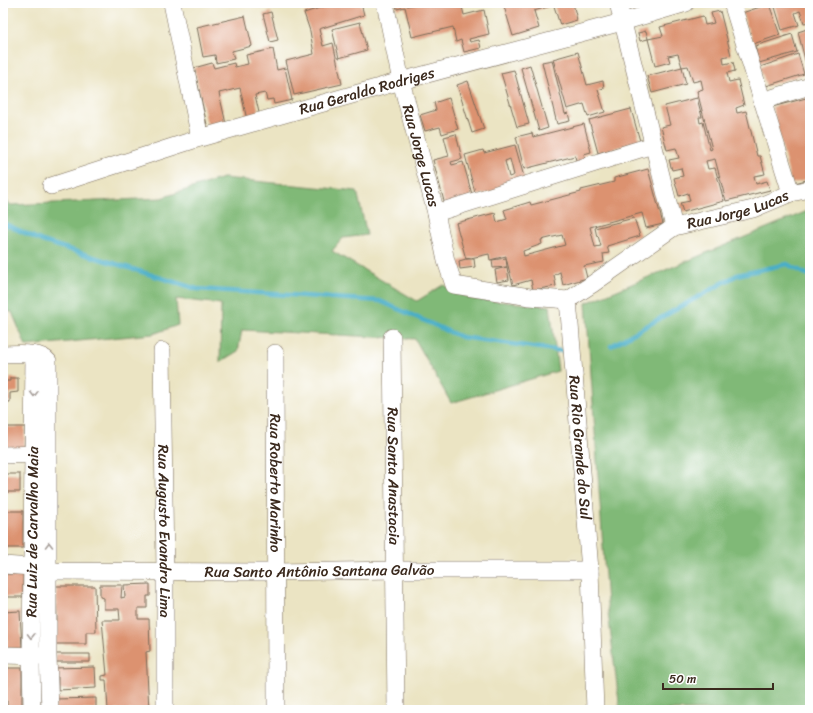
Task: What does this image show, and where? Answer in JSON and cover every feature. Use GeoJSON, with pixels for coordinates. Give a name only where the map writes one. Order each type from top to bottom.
{"type":"FeatureCollection","features":[{"type":"Feature","properties":{"kind":"street"},"geometry":{"type":"LineString","coordinates":[[172,3],[200,138]]}},
{"type":"Feature","properties":{"kind":"street","name":"Rua Jorge Lucas"},"geometry":{"type":"LineString","coordinates":[[385,3],[401,81],[436,213],[446,261],[454,285],[530,297],[568,300],[674,227],[753,209],[792,193],[810,189]]}},
{"type":"Feature","properties":{"kind":"street"},"geometry":{"type":"LineString","coordinates":[[618,3],[674,227]]}},
{"type":"Feature","properties":{"kind":"street","name":"Rua Geraldo Rodriges"},"geometry":{"type":"LineString","coordinates":[[51,186],[200,138],[686,3]]}},
{"type":"Feature","properties":{"kind":"street"},"geometry":{"type":"LineString","coordinates":[[732,3],[792,193]]}},
{"type":"Feature","properties":{"kind":"street"},"geometry":{"type":"LineString","coordinates":[[762,101],[810,86]]}},
{"type":"Feature","properties":{"kind":"street"},"geometry":{"type":"LineString","coordinates":[[436,213],[654,146]]}},
{"type":"Feature","properties":{"kind":"street","name":"Rua Rio Grande do Sul"},"geometry":{"type":"LineString","coordinates":[[568,300],[590,570],[595,710]]}},
{"type":"Feature","properties":{"kind":"street","name":"Rua Santa Anastacia"},"geometry":{"type":"LineString","coordinates":[[392,338],[396,710]]}},
{"type":"Feature","properties":{"kind":"street","name":"Rua Augusto Evandro Lima"},"geometry":{"type":"LineString","coordinates":[[162,351],[165,710]]}},
{"type":"Feature","properties":{"kind":"street","name":"Rua Roberto Marinho"},"geometry":{"type":"LineString","coordinates":[[275,353],[276,710]]}},
{"type":"Feature","properties":{"kind":"street","name":"Rua Luiz de Carvalho Maia"},"geometry":{"type":"LineString","coordinates":[[3,354],[41,358],[41,454],[49,571],[32,710]]}},
{"type":"Feature","properties":{"kind":"street"},"geometry":{"type":"LineString","coordinates":[[3,455],[41,454]]}},
{"type":"Feature","properties":{"kind":"street","name":"Rua Luiz de Carvalho Maia"},"geometry":{"type":"LineString","coordinates":[[41,454],[32,567],[39,656],[50,710]]}},
{"type":"Feature","properties":{"kind":"street","name":"Rua Santo Antônio Santana Galvão"},"geometry":{"type":"LineString","coordinates":[[3,566],[32,567],[49,571],[165,572],[590,570]]}},
{"type":"Feature","properties":{"kind":"street"},"geometry":{"type":"LineString","coordinates":[[3,655],[39,656]]}},
{"type":"Feature","properties":{"kind":"green space"},"geometry":{"type":"Polygon","coordinates":[[[223,178],[357,191],[367,235],[343,238],[332,251],[417,301],[443,285],[471,299],[550,306],[558,371],[451,403],[415,339],[242,330],[238,351],[220,362],[221,304],[176,299],[178,325],[153,334],[26,346],[12,312],[3,311],[3,198],[11,205],[161,198],[223,178]]]}},
{"type":"Feature","properties":{"kind":"green space"},"geometry":{"type":"Polygon","coordinates":[[[810,210],[810,710],[620,710],[607,604],[586,303],[810,210]]]}},
{"type":"Feature","properties":{"kind":"building"},"geometry":{"type":"Polygon","coordinates":[[[331,3],[361,3],[364,15],[319,29],[323,46],[333,43],[342,84],[294,95],[286,61],[314,54],[310,31],[304,13],[332,4],[331,3]]]}},
{"type":"Feature","properties":{"kind":"building"},"geometry":{"type":"Polygon","coordinates":[[[396,3],[407,3],[407,6],[421,3],[461,3],[464,15],[484,10],[489,34],[469,39],[470,42],[479,40],[481,48],[464,52],[461,40],[456,42],[453,27],[412,37],[405,7],[397,9],[396,3]]]}},
{"type":"Feature","properties":{"kind":"building"},"geometry":{"type":"Polygon","coordinates":[[[503,3],[551,3],[551,6],[534,11],[539,28],[513,36],[503,3]]]}},
{"type":"Feature","properties":{"kind":"building"},"geometry":{"type":"Polygon","coordinates":[[[553,3],[573,3],[577,20],[560,25],[553,3]]]}},
{"type":"Feature","properties":{"kind":"building"},"geometry":{"type":"Polygon","coordinates":[[[810,3],[810,22],[804,23],[800,11],[795,13],[799,25],[782,30],[774,4],[810,3]]]}},
{"type":"Feature","properties":{"kind":"building"},"geometry":{"type":"Polygon","coordinates":[[[769,4],[780,35],[753,44],[742,13],[769,4]]]}},
{"type":"Feature","properties":{"kind":"building"},"geometry":{"type":"Polygon","coordinates":[[[720,11],[731,55],[723,57],[724,64],[733,62],[735,71],[727,73],[729,82],[738,80],[744,105],[736,108],[737,113],[746,111],[757,156],[760,156],[765,174],[754,176],[756,184],[767,181],[770,190],[726,201],[715,159],[706,161],[708,169],[715,168],[724,201],[683,212],[680,203],[690,201],[688,193],[679,196],[674,178],[683,176],[681,168],[672,170],[669,160],[679,158],[676,148],[667,150],[661,127],[670,125],[665,106],[697,98],[702,117],[699,117],[700,123],[703,122],[710,150],[712,149],[697,91],[703,89],[701,80],[693,82],[688,66],[682,67],[678,54],[668,56],[670,62],[655,66],[648,39],[663,36],[660,27],[703,16],[705,25],[714,23],[711,13],[720,11]]]}},
{"type":"Feature","properties":{"kind":"building"},"geometry":{"type":"Polygon","coordinates":[[[271,12],[278,40],[270,42],[263,14],[271,12]]]}},
{"type":"Feature","properties":{"kind":"building"},"geometry":{"type":"Polygon","coordinates":[[[245,16],[252,46],[232,51],[234,59],[216,63],[215,55],[203,57],[197,27],[245,16]]]}},
{"type":"Feature","properties":{"kind":"building"},"geometry":{"type":"Polygon","coordinates":[[[360,22],[367,50],[339,58],[332,29],[360,22]]]}},
{"type":"Feature","properties":{"kind":"building"},"geometry":{"type":"Polygon","coordinates":[[[810,28],[810,75],[809,76],[798,32],[810,28]]]}},
{"type":"Feature","properties":{"kind":"building"},"geometry":{"type":"Polygon","coordinates":[[[646,31],[648,39],[640,41],[638,33],[646,31]]]}},
{"type":"Feature","properties":{"kind":"building"},"geometry":{"type":"Polygon","coordinates":[[[792,34],[797,52],[759,63],[755,46],[792,34]]]}},
{"type":"Feature","properties":{"kind":"building"},"geometry":{"type":"Polygon","coordinates":[[[273,49],[277,70],[285,68],[292,100],[274,104],[273,99],[267,100],[265,93],[255,95],[260,117],[247,120],[240,88],[219,93],[226,124],[208,129],[194,68],[212,63],[214,68],[234,63],[235,67],[248,64],[246,55],[273,49]]]}},
{"type":"Feature","properties":{"kind":"building"},"geometry":{"type":"Polygon","coordinates":[[[578,52],[587,85],[603,81],[604,88],[598,90],[605,112],[588,117],[584,104],[567,109],[553,59],[578,52]]]}},
{"type":"Feature","properties":{"kind":"building"},"geometry":{"type":"Polygon","coordinates":[[[798,54],[804,74],[766,86],[760,67],[798,54]]]}},
{"type":"Feature","properties":{"kind":"building"},"geometry":{"type":"Polygon","coordinates":[[[552,60],[565,114],[568,113],[570,121],[557,124],[542,62],[552,60]]]}},
{"type":"Feature","properties":{"kind":"building"},"geometry":{"type":"Polygon","coordinates":[[[530,65],[548,128],[539,131],[521,68],[530,65]]]}},
{"type":"Feature","properties":{"kind":"building"},"geometry":{"type":"Polygon","coordinates":[[[682,67],[686,84],[652,93],[647,76],[682,67]]]}},
{"type":"Feature","properties":{"kind":"building"},"geometry":{"type":"Polygon","coordinates":[[[514,70],[529,124],[517,127],[501,73],[514,70]]]}},
{"type":"Feature","properties":{"kind":"building"},"geometry":{"type":"Polygon","coordinates":[[[468,81],[484,129],[472,133],[457,85],[468,81]]]}},
{"type":"Feature","properties":{"kind":"building"},"geometry":{"type":"Polygon","coordinates":[[[810,97],[810,179],[791,184],[772,107],[810,97]]]}},
{"type":"Feature","properties":{"kind":"building"},"geometry":{"type":"Polygon","coordinates":[[[449,98],[458,129],[442,134],[440,127],[425,131],[420,115],[436,110],[434,103],[449,98]]]}},
{"type":"Feature","properties":{"kind":"building"},"geometry":{"type":"Polygon","coordinates":[[[631,109],[640,141],[598,153],[589,120],[631,109]]]}},
{"type":"Feature","properties":{"kind":"building"},"geometry":{"type":"Polygon","coordinates":[[[584,124],[591,152],[584,154],[586,163],[577,165],[575,156],[524,169],[516,137],[532,133],[533,137],[584,124]]]}},
{"type":"Feature","properties":{"kind":"building"},"geometry":{"type":"Polygon","coordinates":[[[456,134],[462,159],[451,162],[452,165],[463,162],[473,198],[445,205],[433,160],[449,156],[444,137],[456,134]]]}},
{"type":"Feature","properties":{"kind":"building"},"geometry":{"type":"Polygon","coordinates":[[[515,145],[526,184],[476,196],[465,155],[483,150],[484,153],[515,145]],[[510,159],[505,161],[509,177],[514,175],[510,159]]]}},
{"type":"Feature","properties":{"kind":"building"},"geometry":{"type":"Polygon","coordinates":[[[648,169],[663,224],[646,228],[642,213],[590,227],[595,247],[601,246],[595,228],[634,218],[640,236],[607,246],[609,253],[603,254],[604,262],[584,266],[587,278],[563,285],[560,272],[554,275],[556,286],[533,290],[531,280],[513,285],[506,256],[490,260],[489,254],[466,259],[456,223],[495,213],[497,222],[507,219],[504,210],[530,202],[531,205],[581,192],[581,190],[614,182],[614,178],[648,169]],[[562,235],[541,240],[542,244],[523,251],[524,256],[565,245],[562,235]]]}},
{"type":"Feature","properties":{"kind":"building"},"geometry":{"type":"Polygon","coordinates":[[[506,258],[507,267],[493,268],[492,260],[506,258]]]}},
{"type":"Feature","properties":{"kind":"building"},"geometry":{"type":"Polygon","coordinates":[[[474,259],[475,267],[460,269],[459,261],[474,259]]]}},
{"type":"Feature","properties":{"kind":"building"},"geometry":{"type":"Polygon","coordinates":[[[507,267],[509,280],[497,282],[495,270],[507,267]]]}},
{"type":"Feature","properties":{"kind":"building"},"geometry":{"type":"Polygon","coordinates":[[[10,378],[18,378],[18,392],[10,393],[10,402],[3,402],[3,381],[10,381],[10,378]]]}},
{"type":"Feature","properties":{"kind":"building"},"geometry":{"type":"Polygon","coordinates":[[[3,427],[25,427],[24,453],[3,452],[3,427]]]}},
{"type":"Feature","properties":{"kind":"building"},"geometry":{"type":"Polygon","coordinates":[[[3,474],[20,474],[20,492],[3,492],[3,474]]]}},
{"type":"Feature","properties":{"kind":"building"},"geometry":{"type":"Polygon","coordinates":[[[3,511],[23,511],[23,548],[3,548],[3,511]]]}},
{"type":"Feature","properties":{"kind":"building"},"geometry":{"type":"Polygon","coordinates":[[[3,574],[23,574],[23,597],[3,597],[3,574]]]}},
{"type":"Feature","properties":{"kind":"building"},"geometry":{"type":"Polygon","coordinates":[[[150,584],[150,596],[147,596],[147,608],[138,608],[138,619],[149,619],[150,651],[146,652],[149,710],[108,710],[106,680],[102,680],[102,676],[107,675],[102,620],[120,620],[119,609],[104,609],[104,598],[100,597],[100,585],[122,585],[121,598],[125,597],[124,585],[150,584]]]}},
{"type":"Feature","properties":{"kind":"building"},"geometry":{"type":"Polygon","coordinates":[[[56,586],[95,586],[96,632],[86,632],[86,644],[53,644],[52,621],[57,621],[56,586]]]}},
{"type":"Feature","properties":{"kind":"building"},"geometry":{"type":"Polygon","coordinates":[[[20,611],[22,649],[7,649],[7,639],[3,639],[3,612],[20,611]]]}},
{"type":"Feature","properties":{"kind":"building"},"geometry":{"type":"Polygon","coordinates":[[[55,654],[90,654],[90,662],[55,662],[55,654]]]}},
{"type":"Feature","properties":{"kind":"building"},"geometry":{"type":"Polygon","coordinates":[[[95,667],[96,688],[58,690],[58,677],[54,677],[53,668],[95,667]]]}},
{"type":"Feature","properties":{"kind":"building"},"geometry":{"type":"Polygon","coordinates":[[[3,668],[22,668],[22,710],[3,710],[3,707],[7,707],[7,701],[3,701],[3,668]]]}},
{"type":"Feature","properties":{"kind":"building"},"geometry":{"type":"Polygon","coordinates":[[[96,698],[96,710],[55,710],[55,699],[96,698]]]}},
{"type":"Feature","properties":{"kind":"waterway"},"geometry":{"type":"LineString","coordinates":[[3,223],[42,241],[197,289],[380,301],[461,337],[562,351]]}},
{"type":"Feature","properties":{"kind":"waterway"},"geometry":{"type":"LineString","coordinates":[[611,346],[737,275],[787,264],[810,276]]}}]}
